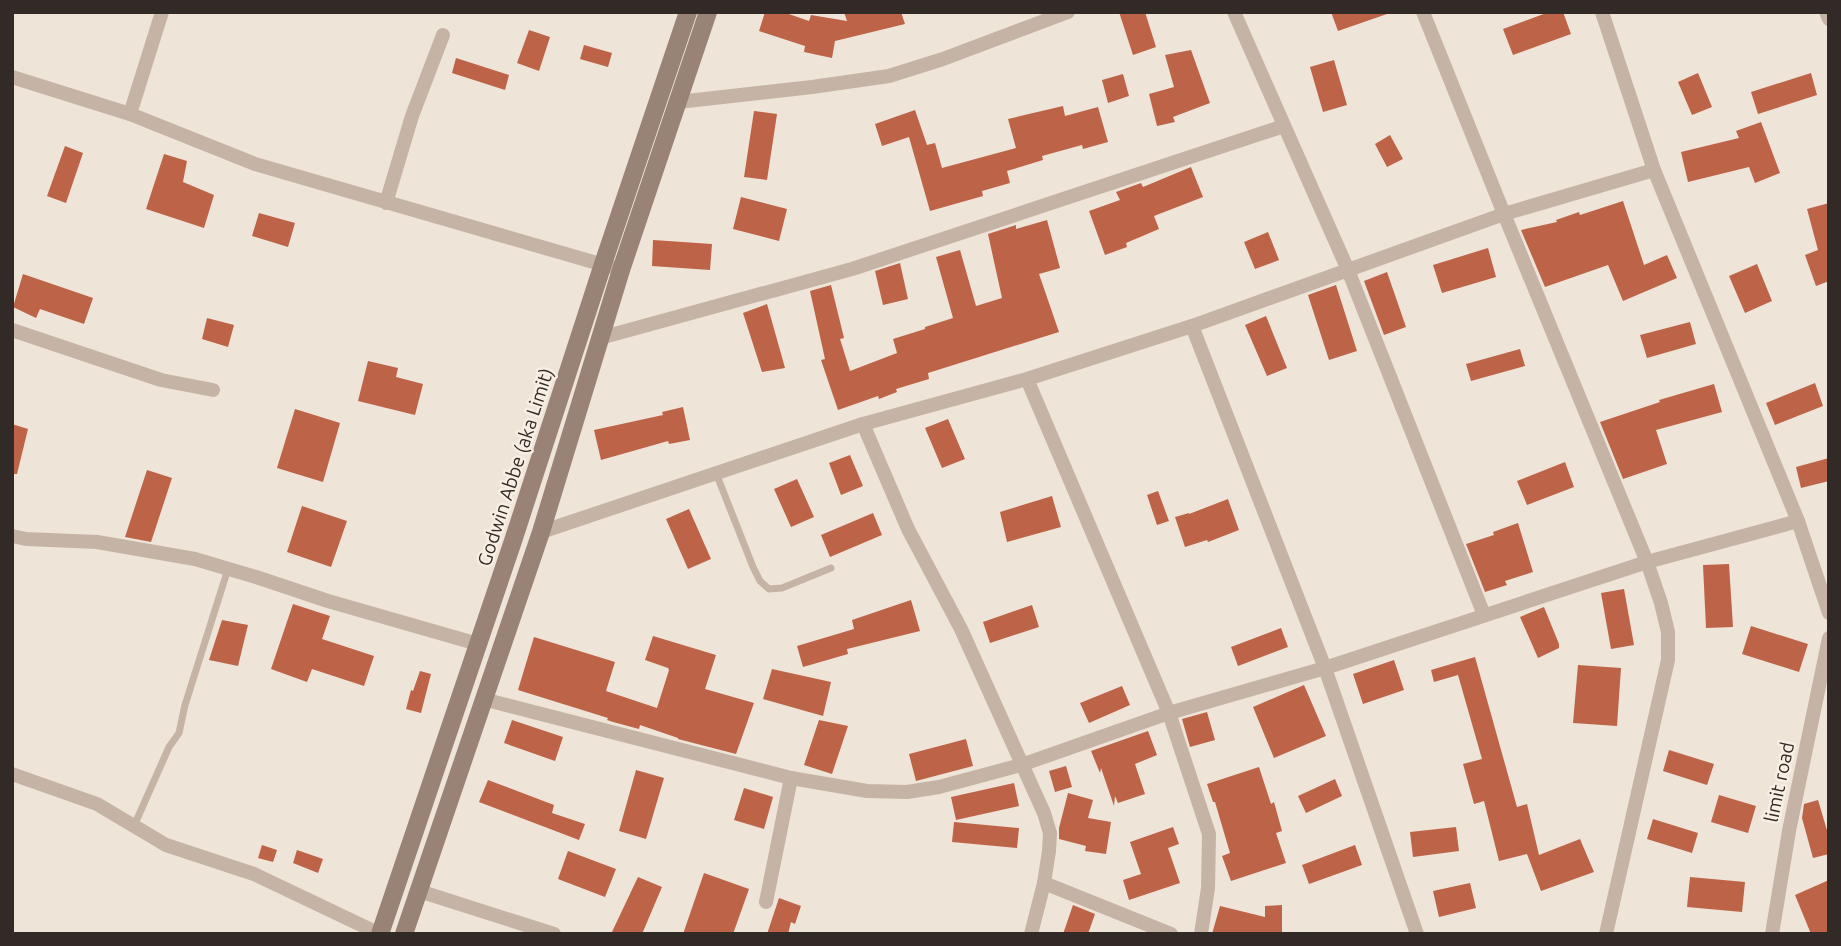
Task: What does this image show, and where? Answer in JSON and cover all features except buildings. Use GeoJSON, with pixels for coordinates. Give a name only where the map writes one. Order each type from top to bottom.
{"type":"FeatureCollection","features":[{"type":"Feature","properties":{"kind":"street"},"geometry":{"type":"LineString","coordinates":[[130,114],[162,12]]}},
{"type":"Feature","properties":{"kind":"street","name":"Godwin Abbe (aka Limit)"},"geometry":{"type":"LineString","coordinates":[[380,934],[688,12]]}},
{"type":"Feature","properties":{"kind":"street"},"geometry":{"type":"LineString","coordinates":[[404,934],[541,532],[621,270],[708,12]]}},
{"type":"Feature","properties":{"kind":"street"},"geometry":{"type":"LineString","coordinates":[[678,102],[890,76],[1068,12]]}},
{"type":"Feature","properties":{"kind":"street"},"geometry":{"type":"LineString","coordinates":[[1234,12],[1348,270],[1484,615]]}},
{"type":"Feature","properties":{"kind":"street"},"geometry":{"type":"LineString","coordinates":[[1423,12],[1647,562],[1668,632],[1668,660],[1606,934]]}},
{"type":"Feature","properties":{"kind":"street"},"geometry":{"type":"LineString","coordinates":[[1602,12],[1654,170],[1798,521],[1829,613]]}},
{"type":"Feature","properties":{"kind":"street"},"geometry":{"type":"LineString","coordinates":[[1826,12],[1829,19]]}},
{"type":"Feature","properties":{"kind":"street"},"geometry":{"type":"LineString","coordinates":[[386,203],[412,116],[443,36]]}},
{"type":"Feature","properties":{"kind":"street"},"geometry":{"type":"LineString","coordinates":[[12,77],[130,114],[255,164],[621,270]]}},
{"type":"Feature","properties":{"kind":"street"},"geometry":{"type":"LineString","coordinates":[[600,338],[852,269],[1284,126]]}},
{"type":"Feature","properties":{"kind":"street"},"geometry":{"type":"LineString","coordinates":[[541,532],[863,425],[1027,379],[1192,326],[1504,214],[1654,170]]}},
{"type":"Feature","properties":{"kind":"street"},"geometry":{"type":"LineString","coordinates":[[1192,326],[1325,668],[1417,934]]}},
{"type":"Feature","properties":{"kind":"street"},"geometry":{"type":"LineString","coordinates":[[12,330],[161,380],[213,390]]}},
{"type":"Feature","properties":{"kind":"street"},"geometry":{"type":"LineString","coordinates":[[1027,379],[1168,713],[1209,834],[1208,888],[1201,934]]}},
{"type":"Feature","properties":{"kind":"street"},"geometry":{"type":"LineString","coordinates":[[863,425],[908,529],[961,629],[1044,813],[1050,833],[1044,883],[1031,934]]}},
{"type":"Feature","properties":{"kind":"street"},"geometry":{"type":"LineString","coordinates":[[531,486],[552,492]]}},
{"type":"Feature","properties":{"kind":"street"},"geometry":{"type":"LineString","coordinates":[[483,699],[791,778],[867,791],[907,792],[939,788],[1021,765],[1168,713],[1325,668],[1647,562],[1798,521]]}},
{"type":"Feature","properties":{"kind":"street"},"geometry":{"type":"LineString","coordinates":[[12,536],[97,542],[195,559],[478,644]]}},
{"type":"Feature","properties":{"kind":"street","name":"limit road"},"geometry":{"type":"LineString","coordinates":[[1772,934],[1789,831],[1829,638]]}},
{"type":"Feature","properties":{"kind":"street"},"geometry":{"type":"LineString","coordinates":[[12,774],[97,804],[166,845],[254,874],[380,934]]}},
{"type":"Feature","properties":{"kind":"street"},"geometry":{"type":"LineString","coordinates":[[766,902],[791,778]]}},
{"type":"Feature","properties":{"kind":"street"},"geometry":{"type":"LineString","coordinates":[[1044,883],[1171,934]]}},
{"type":"Feature","properties":{"kind":"street"},"geometry":{"type":"LineString","coordinates":[[419,891],[554,934]]}},
{"type":"Feature","properties":{"kind":"lane"},"geometry":{"type":"LineString","coordinates":[[716,473],[760,582],[769,589],[782,588],[831,568]]}},
{"type":"Feature","properties":{"kind":"lane"},"geometry":{"type":"LineString","coordinates":[[134,826],[169,747],[179,733],[185,705],[228,568]]}}]}
